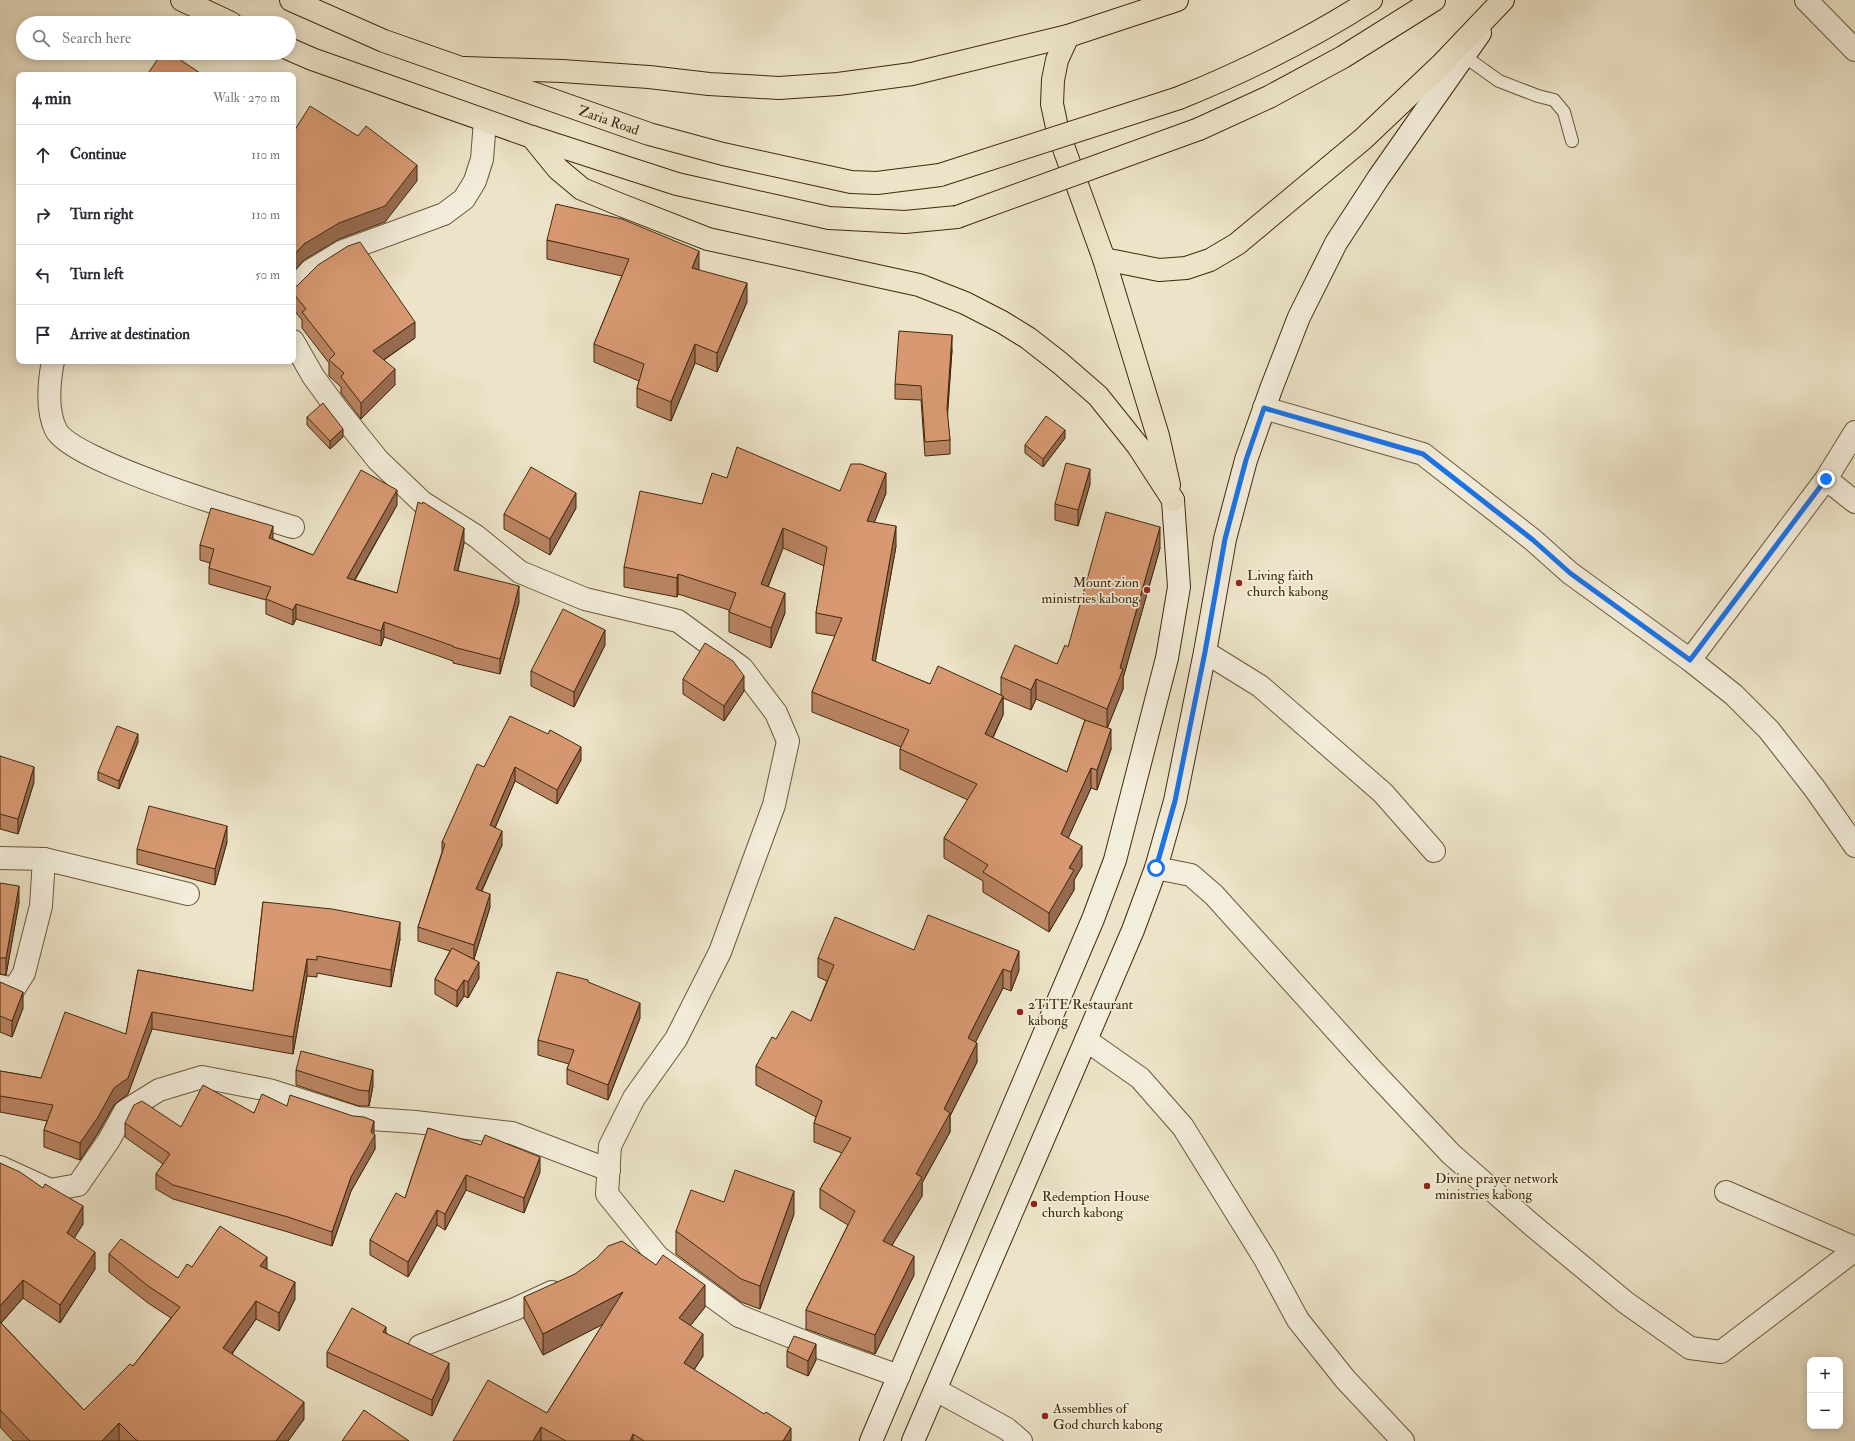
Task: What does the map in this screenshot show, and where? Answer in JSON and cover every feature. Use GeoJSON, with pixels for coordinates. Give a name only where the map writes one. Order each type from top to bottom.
{"type":"FeatureCollection","features":[{"type":"Feature","properties":{"kind":"highway"},"geometry":{"type":"LineString","coordinates":[[182,0],[216,16]]}},
{"type":"Feature","properties":{"kind":"highway","name":"Zaria Road"},"geometry":{"type":"LineString","coordinates":[[291,0],[384,41],[465,68],[649,134],[805,173],[851,182],[877,183],[940,175],[1179,98],[1272,57],[1334,23],[1371,0]]}},
{"type":"Feature","properties":{"kind":"highway"},"geometry":{"type":"LineString","coordinates":[[465,68],[562,71],[649,77],[709,84],[779,88],[838,84],[912,74],[1068,36],[1177,0]]}},
{"type":"Feature","properties":{"kind":"highway"},"geometry":{"type":"LineString","coordinates":[[296,52],[312,60],[485,121],[677,184],[829,218],[905,222],[957,217],[1199,129],[1269,97],[1343,57],[1434,0]]}},
{"type":"Feature","properties":{"kind":"highway"},"geometry":{"type":"LineString","coordinates":[[1104,259],[1159,270],[1186,268],[1210,260],[1237,244],[1363,139],[1441,65],[1503,0]]}},
{"type":"Feature","properties":{"kind":"highway"},"geometry":{"type":"LineString","coordinates":[[1068,36],[1057,60],[1053,80],[1052,104],[1058,132],[1104,259],[1158,436],[1173,500]]}},
{"type":"Feature","properties":{"kind":"highway"},"geometry":{"type":"LineString","coordinates":[[532,137],[558,169],[582,188],[635,211],[708,239],[919,285],[965,303],[1002,322],[1028,338],[1098,396],[1138,446],[1173,500]]}},
{"type":"Feature","properties":{"kind":"street"},"geometry":{"type":"LineString","coordinates":[[913,1441],[1133,930],[1156,868],[1175,801],[1205,652],[1225,539],[1246,460],[1299,317],[1336,244],[1379,177],[1503,0]]}},
{"type":"Feature","properties":{"kind":"street"},"geometry":{"type":"LineString","coordinates":[[1806,0],[1855,50]]}},
{"type":"Feature","properties":{"kind":"street"},"geometry":{"type":"LineString","coordinates":[[296,287],[310,271],[343,251],[444,214],[464,199],[475,181],[482,159],[485,121]]}},
{"type":"Feature","properties":{"kind":"street"},"geometry":{"type":"LineString","coordinates":[[296,346],[313,376],[337,409],[378,460],[422,502],[476,536],[520,572],[585,599],[678,622],[742,668],[776,713],[788,741],[774,805],[720,952],[676,1039],[634,1098],[610,1146],[607,1194],[658,1256],[739,1316],[815,1346],[899,1376]]}},
{"type":"Feature","properties":{"kind":"street"},"geometry":{"type":"LineString","coordinates":[[53,364],[49,409],[56,431],[73,446],[101,461],[180,491],[294,527]]}},
{"type":"Feature","properties":{"kind":"street"},"geometry":{"type":"LineString","coordinates":[[1264,408],[1423,454],[1533,540],[1570,573],[1690,660],[1734,695],[1769,730],[1815,789],[1855,846]]}},
{"type":"Feature","properties":{"kind":"street"},"geometry":{"type":"LineString","coordinates":[[1690,660],[1826,479],[1855,432]]}},
{"type":"Feature","properties":{"kind":"street"},"geometry":{"type":"LineString","coordinates":[[1826,479],[1855,502]]}},
{"type":"Feature","properties":{"kind":"street"},"geometry":{"type":"LineString","coordinates":[[871,1441],[1093,919],[1115,860],[1168,658],[1179,587],[1173,500]]}},
{"type":"Feature","properties":{"kind":"street"},"geometry":{"type":"LineString","coordinates":[[1205,652],[1266,691],[1383,793],[1434,851]]}},
{"type":"Feature","properties":{"kind":"street"},"geometry":{"type":"LineString","coordinates":[[0,858],[44,859],[188,894]]}},
{"type":"Feature","properties":{"kind":"street"},"geometry":{"type":"LineString","coordinates":[[0,986],[14,989],[24,973],[41,906],[44,859]]}},
{"type":"Feature","properties":{"kind":"street"},"geometry":{"type":"LineString","coordinates":[[1156,868],[1191,875],[1214,895],[1372,1070],[1451,1154],[1532,1226],[1614,1292],[1690,1348],[1721,1352],[1855,1249],[1726,1192]]}},
{"type":"Feature","properties":{"kind":"street"},"geometry":{"type":"LineString","coordinates":[[1086,1040],[1140,1078],[1183,1127],[1265,1259],[1298,1320],[1345,1378],[1403,1441]]}},
{"type":"Feature","properties":{"kind":"street"},"geometry":{"type":"LineString","coordinates":[[0,1167],[50,1190],[78,1185],[109,1140],[125,1112],[159,1090],[202,1077],[269,1090],[357,1118],[415,1122],[512,1134],[609,1170]]}},
{"type":"Feature","properties":{"kind":"street"},"geometry":{"type":"LineString","coordinates":[[623,1249],[645,1240]]}},
{"type":"Feature","properties":{"kind":"street"},"geometry":{"type":"LineString","coordinates":[[420,1346],[516,1309],[570,1284]]}},
{"type":"Feature","properties":{"kind":"street"},"geometry":{"type":"LineString","coordinates":[[936,1390],[1007,1429],[1021,1441]]}},
{"type":"Feature","properties":{"kind":"lane"},"geometry":{"type":"LineString","coordinates":[[1464,56],[1499,81],[1538,96],[1554,100],[1564,112],[1572,141]]}},
{"type":"Feature","properties":{"kind":"building"},"geometry":{"type":"Polygon","coordinates":[[[157,60],[180,60],[198,72],[149,72],[157,60]]]}},
{"type":"Feature","properties":{"kind":"building"},"geometry":{"type":"Polygon","coordinates":[[[310,106],[358,136],[366,126],[417,165],[385,206],[339,223],[304,244],[296,253],[296,128],[310,106]]]}},
{"type":"Feature","properties":{"kind":"building"},"geometry":{"type":"Polygon","coordinates":[[[556,204],[622,219],[699,251],[692,268],[747,283],[717,353],[695,344],[671,402],[637,388],[644,364],[594,344],[629,259],[547,240],[556,204]]]}},
{"type":"Feature","properties":{"kind":"building"},"geometry":{"type":"Polygon","coordinates":[[[360,242],[415,322],[373,351],[395,369],[361,403],[341,377],[344,373],[329,360],[335,354],[302,312],[306,309],[296,297],[296,286],[318,265],[348,246],[360,242]]]}},
{"type":"Feature","properties":{"kind":"building"},"geometry":{"type":"Polygon","coordinates":[[[899,331],[952,335],[947,408],[950,440],[925,442],[921,386],[895,384],[899,331]]]}},
{"type":"Feature","properties":{"kind":"building"},"geometry":{"type":"Polygon","coordinates":[[[323,403],[343,429],[330,441],[307,417],[323,403]]]}},
{"type":"Feature","properties":{"kind":"building"},"geometry":{"type":"Polygon","coordinates":[[[1046,416],[1065,430],[1043,459],[1025,445],[1046,416]]]}},
{"type":"Feature","properties":{"kind":"building"},"geometry":{"type":"Polygon","coordinates":[[[737,447],[840,491],[851,464],[861,464],[886,473],[867,521],[896,526],[872,660],[930,684],[938,666],[1003,696],[985,734],[1067,772],[1085,720],[1111,729],[1097,770],[1091,768],[1061,834],[1082,846],[1069,868],[1074,870],[1049,913],[983,872],[988,865],[944,838],[977,784],[900,749],[909,730],[812,692],[842,618],[816,613],[827,547],[783,528],[761,584],[785,593],[771,628],[729,612],[736,593],[678,574],[677,578],[624,567],[640,491],[702,504],[712,473],[727,478],[737,447]]]}},
{"type":"Feature","properties":{"kind":"building"},"geometry":{"type":"Polygon","coordinates":[[[1066,463],[1090,469],[1078,510],[1055,504],[1066,463]]]}},
{"type":"Feature","properties":{"kind":"building"},"geometry":{"type":"Polygon","coordinates":[[[531,467],[576,493],[550,539],[504,514],[531,467]]]}},
{"type":"Feature","properties":{"kind":"building"},"geometry":{"type":"Polygon","coordinates":[[[361,470],[397,490],[347,578],[397,593],[418,502],[422,504],[423,502],[464,528],[454,570],[519,586],[500,659],[453,647],[384,622],[381,631],[296,604],[293,610],[266,599],[271,587],[209,568],[214,549],[200,545],[211,508],[273,526],[269,538],[313,555],[361,470]]]}},
{"type":"Feature","properties":{"kind":"building"},"geometry":{"type":"Polygon","coordinates":[[[1106,512],[1160,527],[1120,668],[1123,669],[1107,709],[1036,679],[1031,690],[1001,677],[1015,645],[1057,664],[1065,645],[1068,647],[1106,512]]]}},
{"type":"Feature","properties":{"kind":"building"},"geometry":{"type":"Polygon","coordinates":[[[563,609],[605,630],[574,692],[531,671],[563,609]]]}},
{"type":"Feature","properties":{"kind":"building"},"geometry":{"type":"Polygon","coordinates":[[[705,643],[733,661],[744,676],[724,706],[683,679],[705,643]]]}},
{"type":"Feature","properties":{"kind":"building"},"geometry":{"type":"Polygon","coordinates":[[[510,716],[548,734],[550,730],[581,747],[557,790],[515,767],[490,825],[502,831],[476,889],[490,894],[474,945],[418,927],[445,844],[442,842],[477,764],[484,767],[510,716]]]}},
{"type":"Feature","properties":{"kind":"building"},"geometry":{"type":"Polygon","coordinates":[[[117,726],[138,734],[119,781],[98,772],[117,726]]]}},
{"type":"Feature","properties":{"kind":"building"},"geometry":{"type":"Polygon","coordinates":[[[0,756],[34,767],[18,819],[0,814],[0,756]]]}},
{"type":"Feature","properties":{"kind":"building"},"geometry":{"type":"Polygon","coordinates":[[[149,806],[227,826],[215,869],[137,849],[149,806]]]}},
{"type":"Feature","properties":{"kind":"building"},"geometry":{"type":"Polygon","coordinates":[[[0,883],[19,886],[6,958],[0,958],[0,883]]]}},
{"type":"Feature","properties":{"kind":"building"},"geometry":{"type":"Polygon","coordinates":[[[263,902],[332,909],[400,922],[391,970],[317,956],[317,960],[307,959],[293,1037],[152,1012],[128,1078],[114,1088],[98,1117],[80,1143],[44,1130],[53,1105],[0,1096],[0,1071],[41,1078],[65,1012],[126,1034],[138,970],[253,991],[263,902]]]}},
{"type":"Feature","properties":{"kind":"building"},"geometry":{"type":"Polygon","coordinates":[[[928,915],[1019,951],[1011,972],[1003,969],[968,1038],[977,1043],[944,1109],[950,1113],[916,1174],[922,1177],[883,1241],[914,1256],[875,1335],[806,1310],[855,1211],[820,1189],[851,1138],[814,1123],[822,1101],[756,1066],[772,1037],[776,1039],[792,1011],[811,1021],[834,965],[818,958],[835,917],[914,950],[928,915]]]}},
{"type":"Feature","properties":{"kind":"building"},"geometry":{"type":"Polygon","coordinates":[[[452,948],[479,962],[468,982],[464,980],[457,991],[435,979],[452,948]]]}},
{"type":"Feature","properties":{"kind":"building"},"geometry":{"type":"Polygon","coordinates":[[[557,972],[588,980],[588,982],[640,1003],[608,1085],[567,1069],[574,1050],[538,1040],[557,972]]]}},
{"type":"Feature","properties":{"kind":"building"},"geometry":{"type":"Polygon","coordinates":[[[0,982],[23,992],[12,1021],[0,1016],[0,982]]]}},
{"type":"Feature","properties":{"kind":"building"},"geometry":{"type":"Polygon","coordinates":[[[301,1051],[373,1070],[369,1091],[359,1090],[296,1070],[301,1051]]]}},
{"type":"Feature","properties":{"kind":"building"},"geometry":{"type":"Polygon","coordinates":[[[203,1085],[254,1113],[262,1094],[287,1106],[290,1095],[353,1116],[364,1117],[374,1121],[371,1132],[375,1135],[351,1177],[332,1232],[288,1217],[173,1185],[156,1174],[170,1154],[125,1123],[134,1105],[142,1101],[181,1127],[203,1085]]]}},
{"type":"Feature","properties":{"kind":"building"},"geometry":{"type":"Polygon","coordinates":[[[428,1128],[481,1145],[485,1135],[540,1157],[524,1198],[466,1175],[445,1214],[437,1210],[408,1262],[370,1240],[396,1193],[405,1198],[428,1128]]]}},
{"type":"Feature","properties":{"kind":"building"},"geometry":{"type":"Polygon","coordinates":[[[0,1163],[20,1172],[43,1188],[45,1184],[83,1206],[67,1233],[95,1252],[60,1305],[23,1280],[0,1306],[0,1163]]]}},
{"type":"Feature","properties":{"kind":"building"},"geometry":{"type":"Polygon","coordinates":[[[735,1170],[794,1191],[760,1286],[741,1279],[676,1231],[691,1190],[724,1202],[735,1170]]]}},
{"type":"Feature","properties":{"kind":"building"},"geometry":{"type":"Polygon","coordinates":[[[220,1226],[267,1257],[260,1266],[295,1282],[279,1313],[256,1301],[223,1348],[304,1402],[276,1441],[138,1441],[119,1423],[102,1441],[30,1441],[0,1410],[0,1322],[84,1410],[130,1364],[133,1366],[180,1307],[148,1286],[109,1254],[121,1239],[178,1278],[187,1264],[192,1267],[220,1226]]]}},
{"type":"Feature","properties":{"kind":"building"},"geometry":{"type":"Polygon","coordinates":[[[622,1241],[656,1265],[663,1255],[705,1285],[679,1318],[703,1334],[684,1363],[764,1414],[766,1412],[791,1428],[783,1441],[644,1441],[633,1434],[630,1441],[566,1441],[541,1427],[533,1441],[453,1441],[488,1380],[547,1413],[623,1292],[543,1334],[524,1297],[575,1274],[597,1258],[608,1246],[622,1241]]]}},
{"type":"Feature","properties":{"kind":"building"},"geometry":{"type":"Polygon","coordinates":[[[352,1308],[386,1327],[383,1332],[449,1363],[432,1400],[327,1352],[352,1308]]]}},
{"type":"Feature","properties":{"kind":"building"},"geometry":{"type":"Polygon","coordinates":[[[794,1336],[816,1344],[808,1361],[787,1351],[794,1336]]]}},
{"type":"Feature","properties":{"kind":"building"},"geometry":{"type":"Polygon","coordinates":[[[364,1410],[409,1441],[342,1441],[364,1410]]]}},
{"type":"Feature","properties":{"kind":"place","name":"Living faith church kabong"},"geometry":{"type":"Point","coordinates":[1239,583]}},
{"type":"Feature","properties":{"kind":"place","name":"Mount zion ministries kabong"},"geometry":{"type":"Point","coordinates":[1147,590]}},
{"type":"Feature","properties":{"kind":"place","name":"2TiTE Restaurant kabong"},"geometry":{"type":"Point","coordinates":[1020,1012]}},
{"type":"Feature","properties":{"kind":"place","name":"Divine prayer network ministries kabong"},"geometry":{"type":"Point","coordinates":[1427,1186]}},
{"type":"Feature","properties":{"kind":"place","name":"Redemption House church kabong"},"geometry":{"type":"Point","coordinates":[1034,1204]}},
{"type":"Feature","properties":{"kind":"place","name":"Assemblies of God church kabong"},"geometry":{"type":"Point","coordinates":[1045,1416]}},
{"type":"Feature","properties":{"kind":"route"},"geometry":{"type":"LineString","coordinates":[[1156,868],[1175,801],[1205,652],[1225,539],[1246,460],[1264,408],[1423,454],[1533,540],[1570,573],[1690,660],[1826,479]]}}]}
